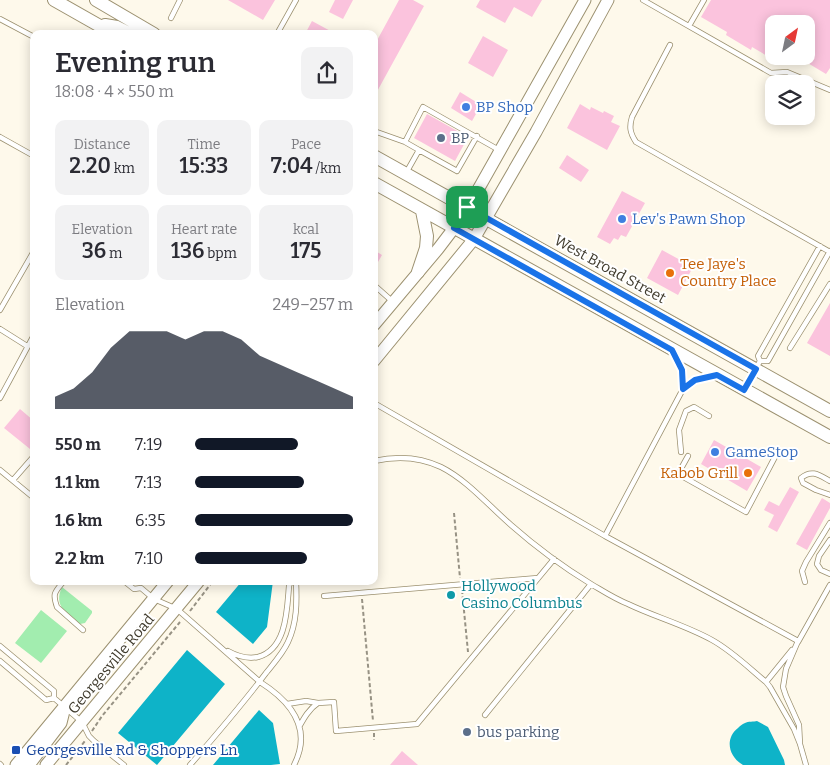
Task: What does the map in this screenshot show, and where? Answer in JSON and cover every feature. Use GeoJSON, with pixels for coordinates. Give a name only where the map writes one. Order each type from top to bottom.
{"type":"FeatureCollection","features":[{"type":"Feature","properties":{"kind":"main road"},"geometry":{"type":"LineString","coordinates":[[54,0],[107,30]]}},
{"type":"Feature","properties":{"kind":"main road"},"geometry":{"type":"LineString","coordinates":[[96,0],[147,30]]}},
{"type":"Feature","properties":{"kind":"main road"},"geometry":{"type":"LineString","coordinates":[[378,320],[454,228],[585,0]]}},
{"type":"Feature","properties":{"kind":"main road"},"geometry":{"type":"LineString","coordinates":[[378,356],[474,239],[548,112],[608,0]]}},
{"type":"Feature","properties":{"kind":"main road"},"geometry":{"type":"LineString","coordinates":[[93,22],[123,30]]}},
{"type":"Feature","properties":{"kind":"main road","name":"West Broad Street"},"geometry":{"type":"LineString","coordinates":[[378,158],[486,219],[758,365],[830,411]]}},
{"type":"Feature","properties":{"kind":"main road"},"geometry":{"type":"LineString","coordinates":[[378,185],[830,437]]}},
{"type":"Feature","properties":{"kind":"main road"},"geometry":{"type":"LineString","coordinates":[[418,272],[426,248],[427,236],[422,211]]}},
{"type":"Feature","properties":{"kind":"main road","name":"Georgesville Road"},"geometry":{"type":"LineString","coordinates":[[16,765],[165,585]]}},
{"type":"Feature","properties":{"kind":"main road","name":"Georgesville Road"},"geometry":{"type":"LineString","coordinates":[[46,765],[82,722],[181,613],[197,585]]}},
{"type":"Feature","properties":{"kind":"main road"},"geometry":{"type":"LineString","coordinates":[[29,765],[61,723],[64,707]]}},
{"type":"Feature","properties":{"kind":"lane"},"geometry":{"type":"LineString","coordinates":[[171,18],[180,0]]}},
{"type":"Feature","properties":{"kind":"lane"},"geometry":{"type":"LineString","coordinates":[[279,30],[296,0]]}},
{"type":"Feature","properties":{"kind":"lane"},"geometry":{"type":"LineString","coordinates":[[643,0],[771,72],[787,72],[830,90]]}},
{"type":"Feature","properties":{"kind":"lane"},"geometry":{"type":"LineString","coordinates":[[689,26],[704,0]]}},
{"type":"Feature","properties":{"kind":"lane"},"geometry":{"type":"LineString","coordinates":[[0,19],[30,35]]}},
{"type":"Feature","properties":{"kind":"lane"},"geometry":{"type":"LineString","coordinates":[[670,45],[632,117],[630,130],[636,142],[830,251],[768,361],[758,365]]}},
{"type":"Feature","properties":{"kind":"lane"},"geometry":{"type":"LineString","coordinates":[[405,142],[423,107],[500,150]]}},
{"type":"Feature","properties":{"kind":"lane"},"geometry":{"type":"LineString","coordinates":[[378,132],[405,142],[456,171],[476,136]]}},
{"type":"Feature","properties":{"kind":"lane"},"geometry":{"type":"LineString","coordinates":[[0,137],[30,154]]}},
{"type":"Feature","properties":{"kind":"lane"},"geometry":{"type":"LineString","coordinates":[[406,174],[420,150]]}},
{"type":"Feature","properties":{"kind":"lane"},"geometry":{"type":"LineString","coordinates":[[744,390],[758,365],[758,356],[820,246]]}},
{"type":"Feature","properties":{"kind":"lane"},"geometry":{"type":"LineString","coordinates":[[0,310],[30,258]]}},
{"type":"Feature","properties":{"kind":"lane"},"geometry":{"type":"LineString","coordinates":[[790,348],[830,284]]}},
{"type":"Feature","properties":{"kind":"lane"},"geometry":{"type":"LineString","coordinates":[[378,289],[393,302]]}},
{"type":"Feature","properties":{"kind":"lane"},"geometry":{"type":"LineString","coordinates":[[0,329],[30,345],[0,398]]}},
{"type":"Feature","properties":{"kind":"lane"},"geometry":{"type":"LineString","coordinates":[[672,350],[682,370],[683,389]]}},
{"type":"Feature","properties":{"kind":"lane"},"geometry":{"type":"LineString","coordinates":[[605,536],[683,389],[695,380],[717,375]]}},
{"type":"Feature","properties":{"kind":"lane"},"geometry":{"type":"LineString","coordinates":[[378,405],[605,536],[798,641]]}},
{"type":"Feature","properties":{"kind":"lane"},"geometry":{"type":"LineString","coordinates":[[681,452],[679,430],[686,411],[694,407],[709,416]]}},
{"type":"Feature","properties":{"kind":"lane"},"geometry":{"type":"LineString","coordinates":[[688,456],[678,474],[746,512],[776,455]]}},
{"type":"Feature","properties":{"kind":"lane"},"geometry":{"type":"LineString","coordinates":[[378,460],[408,458],[440,467],[456,477],[512,526],[554,559],[591,584],[626,604],[712,640],[728,650],[766,682],[794,729],[806,765]]}},
{"type":"Feature","properties":{"kind":"lane"},"geometry":{"type":"LineString","coordinates":[[13,480],[30,461]]}},
{"type":"Feature","properties":{"kind":"lane"},"geometry":{"type":"LineString","coordinates":[[0,470],[30,495]]}},
{"type":"Feature","properties":{"kind":"lane"},"geometry":{"type":"LineString","coordinates":[[830,481],[812,473],[807,473],[802,478],[803,482],[816,490],[830,495]]}},
{"type":"Feature","properties":{"kind":"lane"},"geometry":{"type":"LineString","coordinates":[[805,582],[802,571],[830,524]]}},
{"type":"Feature","properties":{"kind":"lane"},"geometry":{"type":"LineString","coordinates":[[830,540],[819,556],[817,564],[821,570],[830,574]]}},
{"type":"Feature","properties":{"kind":"lane"},"geometry":{"type":"LineString","coordinates":[[288,704],[306,701],[318,703],[334,702],[336,731],[417,724],[554,559]]}},
{"type":"Feature","properties":{"kind":"lane"},"geometry":{"type":"LineString","coordinates":[[324,596],[538,578]]}},
{"type":"Feature","properties":{"kind":"lane"},"geometry":{"type":"LineString","coordinates":[[485,715],[591,584]]}},
{"type":"Feature","properties":{"kind":"lane"},"geometry":{"type":"LineString","coordinates":[[61,585],[54,597],[57,607],[83,630]]}},
{"type":"Feature","properties":{"kind":"lane"},"geometry":{"type":"LineString","coordinates":[[129,585],[134,589],[141,588],[154,599],[181,613],[288,704],[297,719],[301,734],[300,749],[294,765]]}},
{"type":"Feature","properties":{"kind":"lane"},"geometry":{"type":"LineString","coordinates":[[218,646],[242,657],[254,658],[264,655],[270,650],[277,642],[285,622],[289,585]]}},
{"type":"Feature","properties":{"kind":"lane"},"geometry":{"type":"LineString","coordinates":[[190,765],[284,651],[294,622],[297,603],[296,585]]}},
{"type":"Feature","properties":{"kind":"lane"},"geometry":{"type":"LineString","coordinates":[[766,682],[798,641],[830,585]]}},
{"type":"Feature","properties":{"kind":"lane"},"geometry":{"type":"LineString","coordinates":[[798,641],[786,669],[784,687],[788,702],[799,725],[800,744]]}},
{"type":"Feature","properties":{"kind":"lane"},"geometry":{"type":"LineString","coordinates":[[0,646],[54,691],[54,698],[82,722],[89,736],[124,765]]}},
{"type":"Feature","properties":{"kind":"lane"},"geometry":{"type":"LineString","coordinates":[[0,661],[46,700],[54,698]]}},
{"type":"Feature","properties":{"kind":"lane"},"geometry":{"type":"LineString","coordinates":[[299,727],[307,713],[318,703]]}},
{"type":"Feature","properties":{"kind":"path"},"geometry":{"type":"LineString","coordinates":[[454,512],[460,578]]}},
{"type":"Feature","properties":{"kind":"path"},"geometry":{"type":"LineString","coordinates":[[66,765],[181,613],[210,585]]}},
{"type":"Feature","properties":{"kind":"path"},"geometry":{"type":"LineString","coordinates":[[461,586],[468,655]]}},
{"type":"Feature","properties":{"kind":"path"},"geometry":{"type":"LineString","coordinates":[[362,597],[373,721]]}},
{"type":"Feature","properties":{"kind":"path"},"geometry":{"type":"LineString","coordinates":[[374,730],[374,740]]}},
{"type":"Feature","properties":{"kind":"green space"},"geometry":{"type":"Polygon","coordinates":[[[62,587],[92,611],[85,623],[80,624],[63,609],[59,599],[62,587]]]}},
{"type":"Feature","properties":{"kind":"green space"},"geometry":{"type":"Polygon","coordinates":[[[41,610],[67,631],[41,663],[15,643],[41,610]]]}},
{"type":"Feature","properties":{"kind":"water"},"geometry":{"type":"Polygon","coordinates":[[[239,585],[272,585],[267,627],[253,644],[216,612],[239,585]]]}},
{"type":"Feature","properties":{"kind":"water"},"geometry":{"type":"Polygon","coordinates":[[[187,650],[225,684],[157,765],[118,733],[187,650]]]}},
{"type":"Feature","properties":{"kind":"water"},"geometry":{"type":"Polygon","coordinates":[[[259,710],[273,723],[280,764],[213,765],[259,710]]]}},
{"type":"Feature","properties":{"kind":"water"},"geometry":{"type":"Polygon","coordinates":[[[757,721],[768,727],[785,765],[743,765],[734,757],[730,748],[730,742],[734,732],[744,723],[757,721]]]}},
{"type":"Feature","properties":{"kind":"building"},"geometry":{"type":"Polygon","coordinates":[[[228,0],[275,0],[263,20],[228,0]]]}},
{"type":"Feature","properties":{"kind":"building"},"geometry":{"type":"Polygon","coordinates":[[[335,0],[353,0],[343,19],[329,12],[335,0]]]}},
{"type":"Feature","properties":{"kind":"building"},"geometry":{"type":"Polygon","coordinates":[[[399,0],[413,0],[424,6],[378,90],[378,39],[399,0]]]}},
{"type":"Feature","properties":{"kind":"building"},"geometry":{"type":"Polygon","coordinates":[[[480,0],[542,0],[532,17],[514,7],[505,23],[476,7],[480,0]]]}},
{"type":"Feature","properties":{"kind":"building"},"geometry":{"type":"Polygon","coordinates":[[[711,0],[830,0],[830,68],[826,74],[811,65],[815,65],[815,15],[765,15],[765,55],[752,47],[751,50],[726,35],[727,32],[701,17],[711,0]]]}},
{"type":"Feature","properties":{"kind":"building"},"geometry":{"type":"Polygon","coordinates":[[[312,21],[329,30],[307,30],[312,21]]]}},
{"type":"Feature","properties":{"kind":"building"},"geometry":{"type":"Polygon","coordinates":[[[483,36],[508,50],[493,77],[468,63],[483,36]]]}},
{"type":"Feature","properties":{"kind":"building","name":"BP Shop"},"geometry":{"type":"Polygon","coordinates":[[[460,92],[481,105],[472,121],[451,108],[460,92]]]}},
{"type":"Feature","properties":{"kind":"building"},"geometry":{"type":"Polygon","coordinates":[[[580,104],[590,110],[591,107],[614,116],[611,122],[620,126],[607,150],[567,128],[580,104]]]}},
{"type":"Feature","properties":{"kind":"building"},"geometry":{"type":"Polygon","coordinates":[[[427,114],[468,137],[455,161],[414,138],[427,114]]]}},
{"type":"Feature","properties":{"kind":"building"},"geometry":{"type":"Polygon","coordinates":[[[567,155],[589,170],[581,182],[559,168],[567,155]]]}},
{"type":"Feature","properties":{"kind":"building","name":"Lev's Pawn Shop"},"geometry":{"type":"Polygon","coordinates":[[[622,191],[645,203],[626,237],[621,235],[618,240],[614,238],[610,244],[597,237],[622,191]]]}},
{"type":"Feature","properties":{"kind":"building","name":"Tee Jaye's Country Place"},"geometry":{"type":"Polygon","coordinates":[[[662,250],[693,267],[678,295],[647,278],[662,250]]]}},
{"type":"Feature","properties":{"kind":"building"},"geometry":{"type":"Polygon","coordinates":[[[378,252],[382,255],[378,262],[378,252]]]}},
{"type":"Feature","properties":{"kind":"building"},"geometry":{"type":"Polygon","coordinates":[[[830,303],[830,356],[807,343],[830,303]]]}},
{"type":"Feature","properties":{"kind":"building"},"geometry":{"type":"Polygon","coordinates":[[[20,409],[30,418],[30,449],[4,428],[20,409]]]}},
{"type":"Feature","properties":{"kind":"building"},"geometry":{"type":"Polygon","coordinates":[[[714,440],[761,467],[747,491],[701,464],[714,440]]]}},
{"type":"Feature","properties":{"kind":"building"},"geometry":{"type":"Polygon","coordinates":[[[790,487],[799,492],[777,532],[768,527],[774,515],[764,510],[769,501],[779,506],[790,487]]]}},
{"type":"Feature","properties":{"kind":"building"},"geometry":{"type":"Polygon","coordinates":[[[822,498],[830,503],[830,508],[807,550],[796,544],[822,498]]]}},
{"type":"Feature","properties":{"kind":"building"},"geometry":{"type":"Polygon","coordinates":[[[402,751],[418,765],[390,765],[402,751]]]}},
{"type":"Feature","properties":{"kind":"place","name":"BP Shop"},"geometry":{"type":"Point","coordinates":[466,107]}},
{"type":"Feature","properties":{"kind":"place","name":"BP"},"geometry":{"type":"Point","coordinates":[441,138]}},
{"type":"Feature","properties":{"kind":"place","name":"Lev's Pawn Shop"},"geometry":{"type":"Point","coordinates":[622,219]}},
{"type":"Feature","properties":{"kind":"place","name":"Tee Jaye's Country Place"},"geometry":{"type":"Point","coordinates":[670,273]}},
{"type":"Feature","properties":{"kind":"place","name":"GameStop"},"geometry":{"type":"Point","coordinates":[715,452]}},
{"type":"Feature","properties":{"kind":"place","name":"Kabob Grill"},"geometry":{"type":"Point","coordinates":[748,473]}},
{"type":"Feature","properties":{"kind":"place","name":"Hollywood Casino Columbus"},"geometry":{"type":"Point","coordinates":[451,595]}},
{"type":"Feature","properties":{"kind":"place","name":"bus parking"},"geometry":{"type":"Point","coordinates":[467,732]}},
{"type":"Feature","properties":{"kind":"place","name":"Georgesville Rd & Shoppers Ln"},"geometry":{"type":"Point","coordinates":[16,750]}},
{"type":"Feature","properties":{"kind":"route"},"geometry":{"type":"LineString","coordinates":[[467,207],[756,369],[744,390],[717,375],[695,380],[683,389],[682,370],[672,350],[454,228],[467,207]]}}]}
